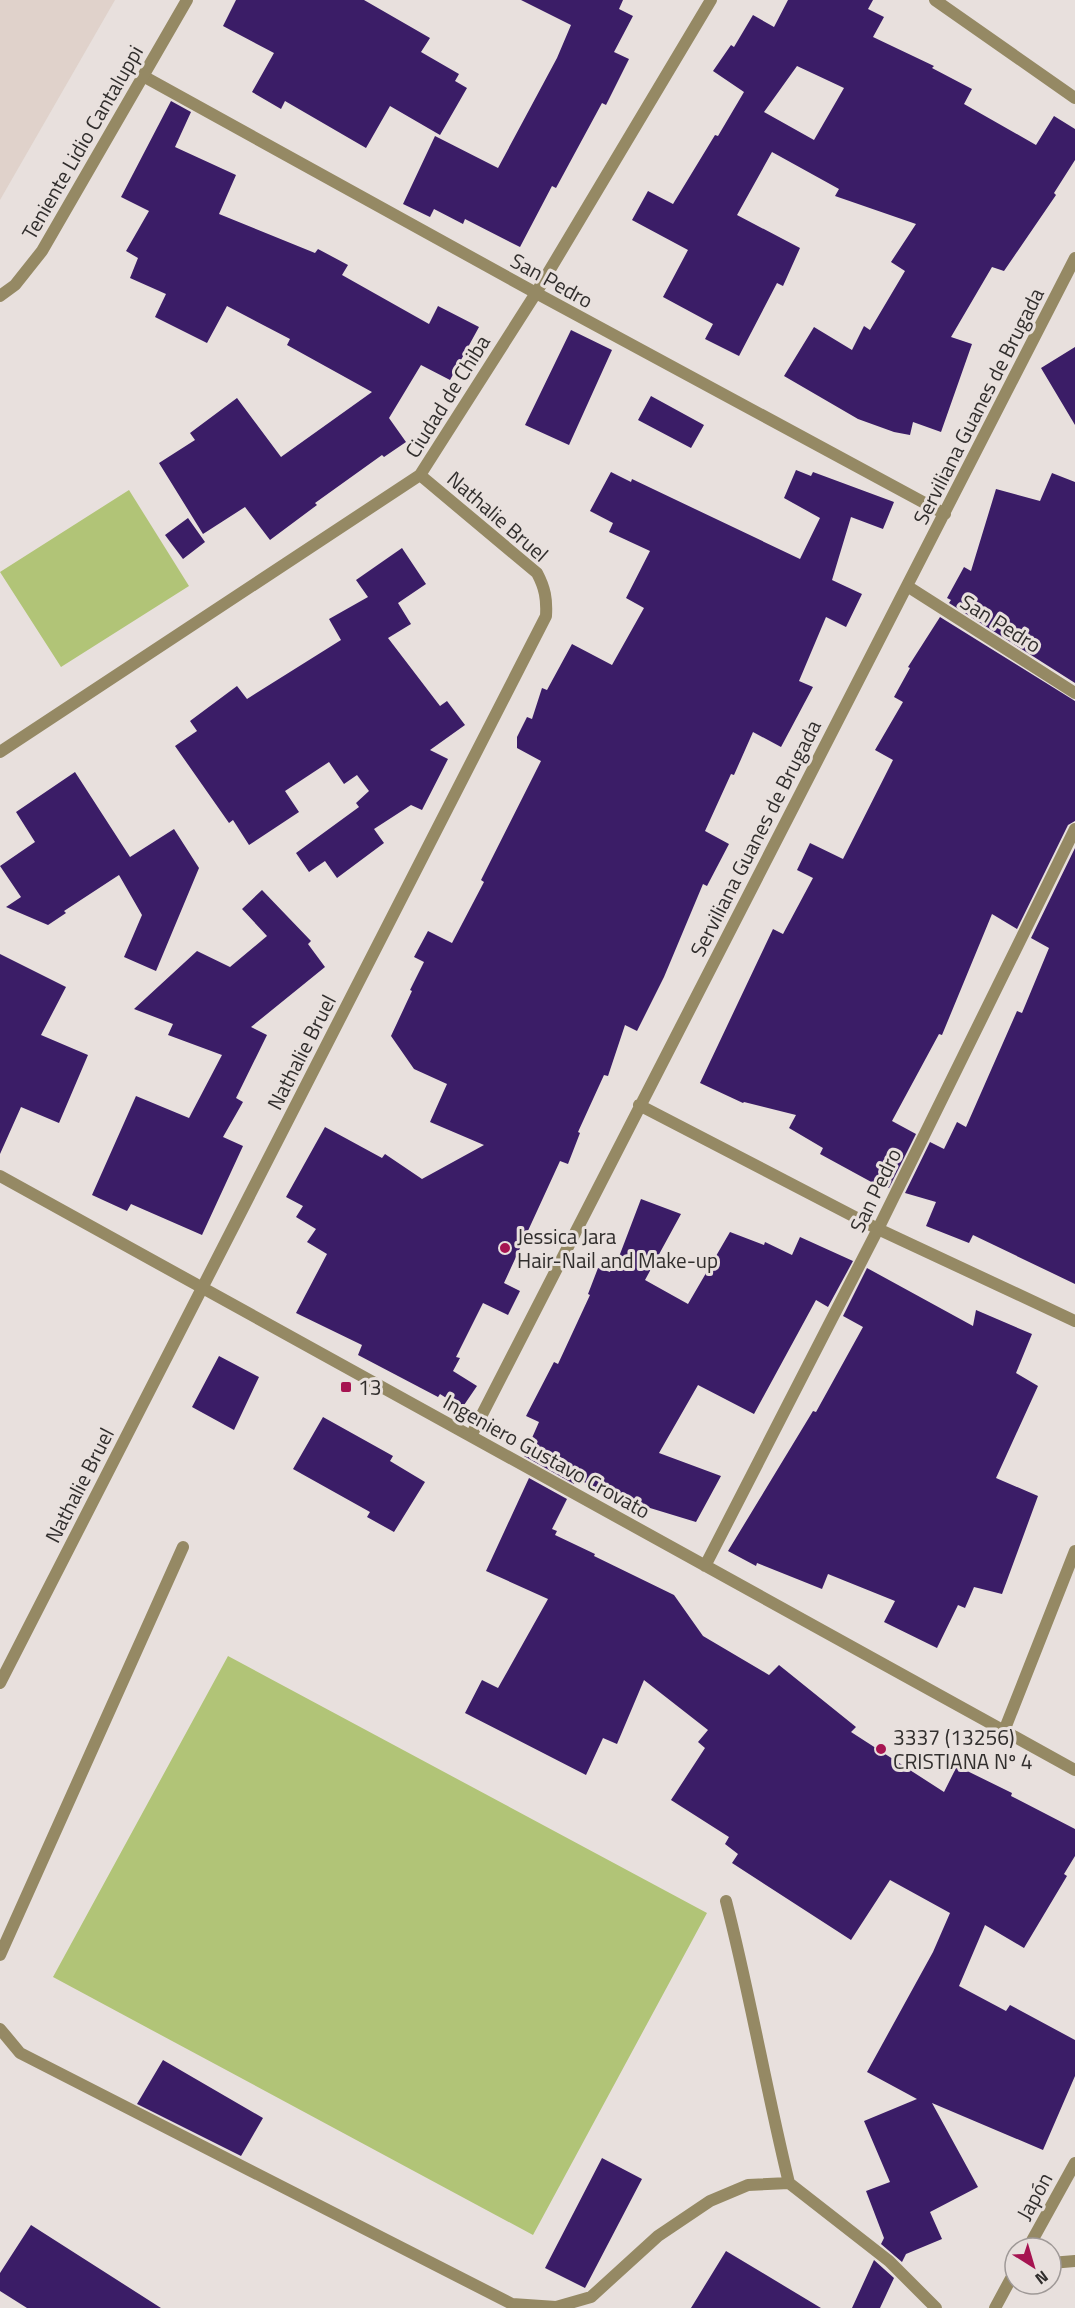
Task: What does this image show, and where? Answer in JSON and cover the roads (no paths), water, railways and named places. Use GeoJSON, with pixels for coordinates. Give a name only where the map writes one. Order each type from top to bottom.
{"type":"FeatureCollection","features":[{"type":"Feature","properties":{"kind":"street","name":"Teniente Lidio Cantaluppi"},"geometry":{"type":"LineString","coordinates":[[0,296],[15,285],[42,251],[187,0]]}},
{"type":"Feature","properties":{"kind":"street","name":"Ciudad de Chiba"},"geometry":{"type":"LineString","coordinates":[[0,752],[420,475],[536,293],[711,0]]}},
{"type":"Feature","properties":{"kind":"street"},"geometry":{"type":"LineString","coordinates":[[935,0],[1075,98]]}},
{"type":"Feature","properties":{"kind":"street","name":"San Pedro"},"geometry":{"type":"LineString","coordinates":[[143,76],[536,293],[945,514]]}},
{"type":"Feature","properties":{"kind":"street","name":"Serviliana Guanes de Brugada"},"geometry":{"type":"LineString","coordinates":[[471,1436],[1075,258]]}},
{"type":"Feature","properties":{"kind":"street","name":"Nathalie Bruel"},"geometry":{"type":"LineString","coordinates":[[0,1683],[546,616],[547,601],[544,587],[537,573],[420,475]]}},
{"type":"Feature","properties":{"kind":"street","name":"San Pedro"},"geometry":{"type":"LineString","coordinates":[[907,586],[1075,693]]}},
{"type":"Feature","properties":{"kind":"street","name":"San Pedro"},"geometry":{"type":"LineString","coordinates":[[705,1566],[878,1229],[1075,829]]}},
{"type":"Feature","properties":{"kind":"street"},"geometry":{"type":"LineString","coordinates":[[639,1105],[878,1229],[1075,1321]]}},
{"type":"Feature","properties":{"kind":"street","name":"Ingeniero Gustavo Crovato"},"geometry":{"type":"LineString","coordinates":[[0,1176],[1075,1770]]}},
{"type":"Feature","properties":{"kind":"street"},"geometry":{"type":"LineString","coordinates":[[0,1955],[183,1547]]}},
{"type":"Feature","properties":{"kind":"street"},"geometry":{"type":"LineString","coordinates":[[1004,1731],[1075,1551]]}},
{"type":"Feature","properties":{"kind":"street"},"geometry":{"type":"LineString","coordinates":[[726,1900],[744,1968],[789,2183],[889,2261],[936,2308]]}},
{"type":"Feature","properties":{"kind":"street"},"geometry":{"type":"LineString","coordinates":[[0,2029],[20,2053],[512,2304],[555,2307],[591,2297],[658,2236],[710,2201],[748,2185],[789,2183]]}},
{"type":"Feature","properties":{"kind":"street","name":"Japón"},"geometry":{"type":"LineString","coordinates":[[1035,2236],[1075,2163]]}},
{"type":"Feature","properties":{"kind":"street"},"geometry":{"type":"LineString","coordinates":[[995,2308],[1003,2293]]}},
{"type":"Feature","properties":{"kind":"place","name":"Jessica Jara Hair-Nail and Make-up"},"geometry":{"type":"Point","coordinates":[505,1248]}},
{"type":"Feature","properties":{"kind":"place","name":"13"},"geometry":{"type":"Point","coordinates":[346,1387]}},
{"type":"Feature","properties":{"kind":"place","name":"3337 (13256) CRISTIANA Nº 4"},"geometry":{"type":"Point","coordinates":[881,1749]}}]}
